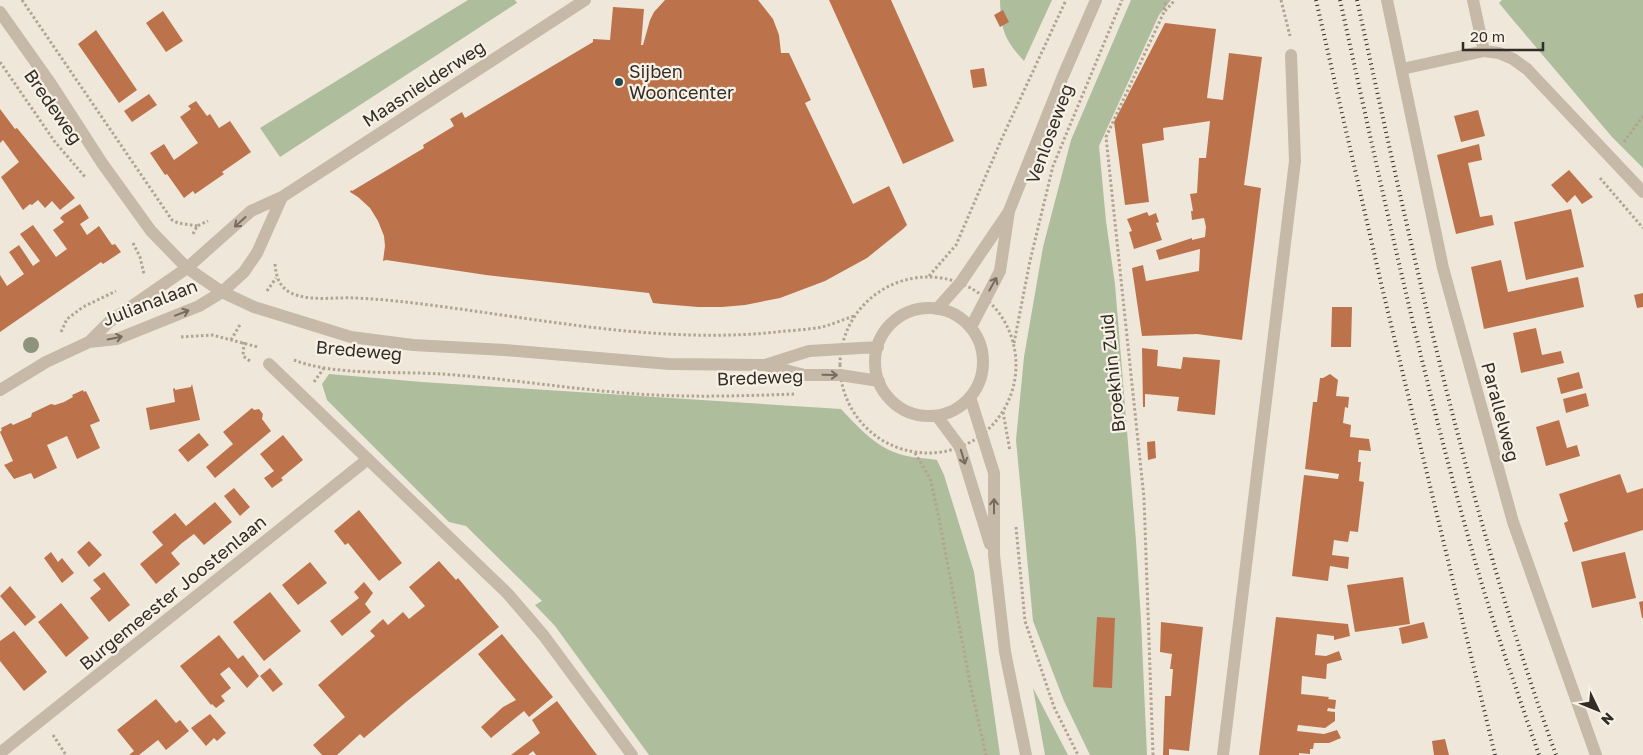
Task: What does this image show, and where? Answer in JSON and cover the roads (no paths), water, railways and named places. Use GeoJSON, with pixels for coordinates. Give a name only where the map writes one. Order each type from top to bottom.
{"type":"FeatureCollection","features":[{"type":"Feature","properties":{"kind":"street","name":"Maasnielderweg"},"geometry":{"type":"LineString","coordinates":[[187,268],[252,211],[282,197],[585,0]]}},
{"type":"Feature","properties":{"kind":"street","name":"Venloseweg"},"geometry":{"type":"LineString","coordinates":[[937,309],[961,282],[1009,211],[1062,76],[1096,0]]}},
{"type":"Feature","properties":{"kind":"street"},"geometry":{"type":"LineString","coordinates":[[1387,0],[1402,69],[1484,50],[1499,53],[1513,59],[1527,69],[1643,192]]}},
{"type":"Feature","properties":{"kind":"street"},"geometry":{"type":"LineString","coordinates":[[1473,0],[1484,50]]}},
{"type":"Feature","properties":{"kind":"street","name":"Bredeweg"},"geometry":{"type":"LineString","coordinates":[[0,12],[102,163],[146,223],[171,253],[187,268],[222,292],[254,307],[352,337],[413,344],[669,364],[765,365],[805,375],[840,375],[879,381]]}},
{"type":"Feature","properties":{"kind":"street"},"geometry":{"type":"LineString","coordinates":[[1223,755],[1295,161],[1291,55]]}},
{"type":"Feature","properties":{"kind":"street","name":"Parallelweg"},"geometry":{"type":"LineString","coordinates":[[1402,69],[1443,268],[1513,522],[1596,755]]}},
{"type":"Feature","properties":{"kind":"street"},"geometry":{"type":"LineString","coordinates":[[222,292],[244,272],[257,253],[282,197]]}},
{"type":"Feature","properties":{"kind":"street","name":"Venloseweg"},"geometry":{"type":"LineString","coordinates":[[971,327],[1000,271],[1009,211]]}},
{"type":"Feature","properties":{"kind":"street","name":"Julianalaan"},"geometry":{"type":"LineString","coordinates":[[89,342],[109,322],[187,268]]}},
{"type":"Feature","properties":{"kind":"street","name":"Julianalaan"},"geometry":{"type":"LineString","coordinates":[[0,390],[46,362],[89,342],[117,339],[199,306],[222,292]]}},
{"type":"Feature","properties":{"kind":"street"},"geometry":{"type":"LineString","coordinates":[[920,309],[937,309],[956,315],[971,327],[981,345],[983,367],[981,379],[970,397],[955,409],[938,416],[918,415],[901,408],[886,394],[879,381],[876,365],[878,347],[888,328],[904,315],[920,309]]}},
{"type":"Feature","properties":{"kind":"street","name":"Bredeweg"},"geometry":{"type":"LineString","coordinates":[[765,365],[809,351],[878,347]]}},
{"type":"Feature","properties":{"kind":"street"},"geometry":{"type":"LineString","coordinates":[[269,364],[508,594],[544,636],[632,755]]}},
{"type":"Feature","properties":{"kind":"street"},"geometry":{"type":"LineString","coordinates":[[970,397],[994,473],[994,555],[1005,652],[1026,755]]}},
{"type":"Feature","properties":{"kind":"street"},"geometry":{"type":"LineString","coordinates":[[938,416],[960,447],[994,555]]}},
{"type":"Feature","properties":{"kind":"street","name":"Burgemeester Joostenlaan"},"geometry":{"type":"LineString","coordinates":[[0,754],[368,459]]}},
{"type":"Feature","properties":{"kind":"railway"},"geometry":{"type":"LineString","coordinates":[[1316,0],[1381,283],[1495,755]]}},
{"type":"Feature","properties":{"kind":"railway"},"geometry":{"type":"LineString","coordinates":[[1340,0],[1402,278],[1454,485],[1488,604],[1539,755]]}},
{"type":"Feature","properties":{"kind":"railway"},"geometry":{"type":"LineString","coordinates":[[1357,0],[1399,191],[1444,381],[1495,569],[1556,755]]}},
{"type":"Feature","properties":{"kind":"place","name":"Sijben Wooncenter"},"geometry":{"type":"Point","coordinates":[619,82]}}]}
